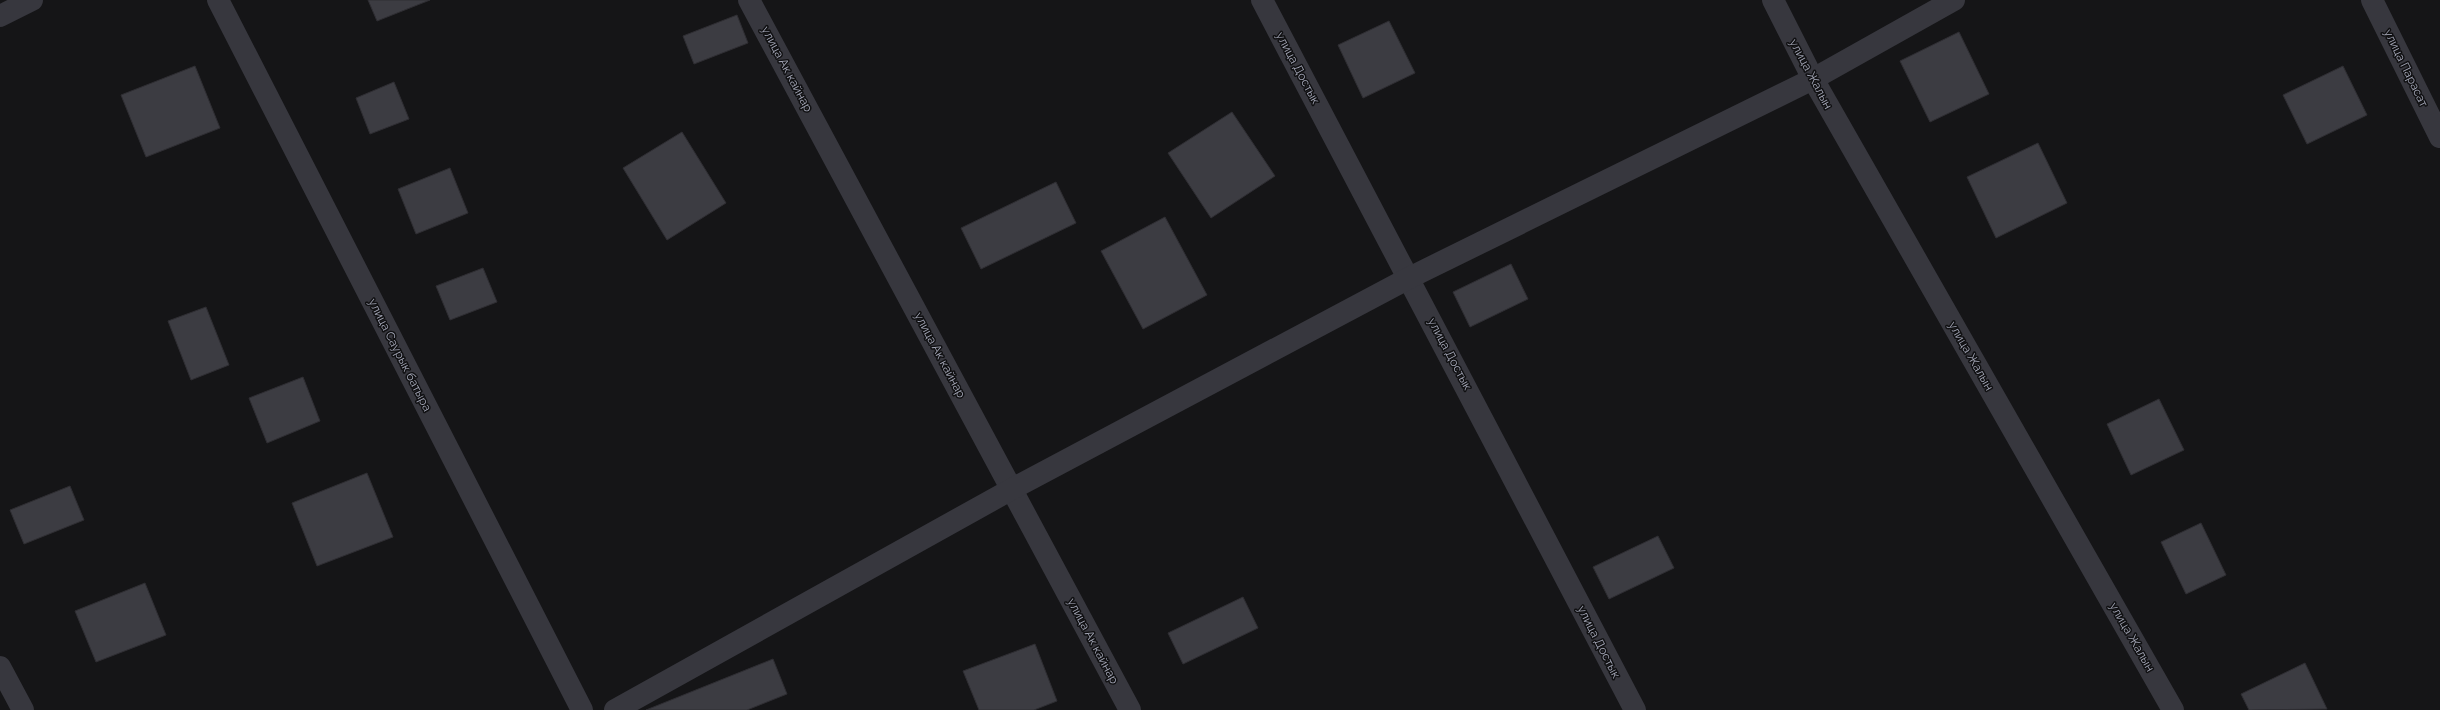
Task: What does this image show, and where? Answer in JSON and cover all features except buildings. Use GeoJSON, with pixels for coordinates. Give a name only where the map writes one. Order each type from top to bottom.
{"type":"FeatureCollection","features":[{"type":"Feature","properties":{"kind":"street"},"geometry":{"type":"LineString","coordinates":[[0,16],[32,0]]}},
{"type":"Feature","properties":{"kind":"street","name":"улица Саурык батыра"},"geometry":{"type":"LineString","coordinates":[[218,0],[582,710]]}},
{"type":"Feature","properties":{"kind":"street","name":"улица Ак кайнар"},"geometry":{"type":"LineString","coordinates":[[749,0],[1130,710]]}},
{"type":"Feature","properties":{"kind":"street","name":"улица Достык"},"geometry":{"type":"LineString","coordinates":[[1262,0],[1635,710]]}},
{"type":"Feature","properties":{"kind":"street","name":"улица Жалын"},"geometry":{"type":"LineString","coordinates":[[1773,0],[1813,79],[2173,710]]}},
{"type":"Feature","properties":{"kind":"street"},"geometry":{"type":"LineString","coordinates":[[615,710],[1012,489],[1409,278],[1813,79],[1954,0]]}},
{"type":"Feature","properties":{"kind":"street","name":"улица Парасат"},"geometry":{"type":"LineString","coordinates":[[2372,0],[2440,137]]}},
{"type":"Feature","properties":{"kind":"street"},"geometry":{"type":"LineString","coordinates":[[0,667],[23,710]]}}]}
